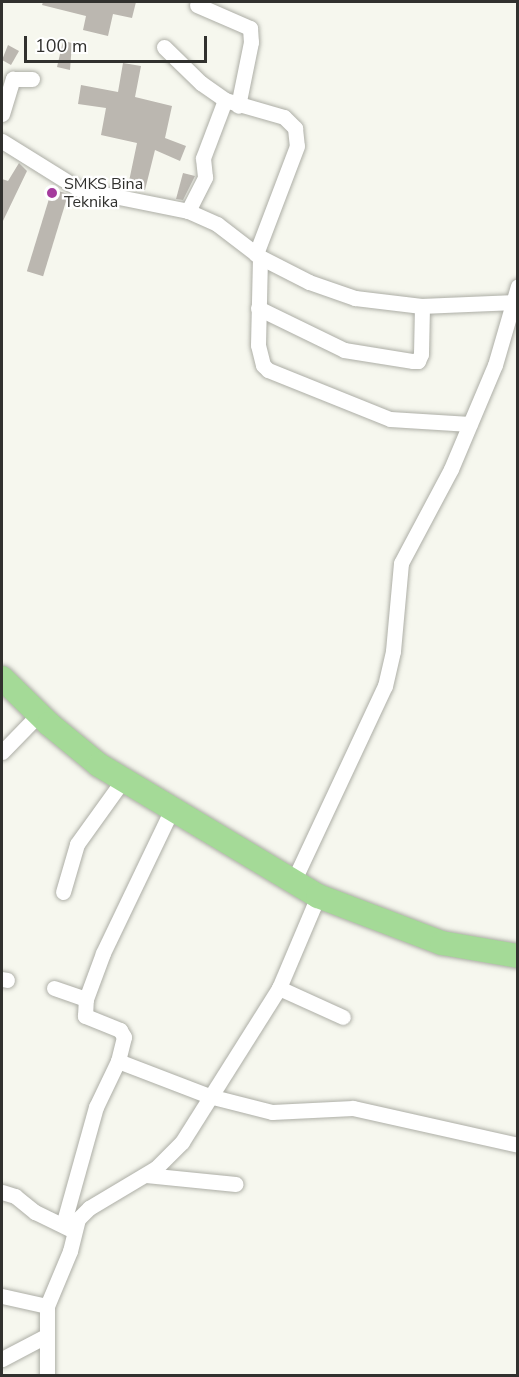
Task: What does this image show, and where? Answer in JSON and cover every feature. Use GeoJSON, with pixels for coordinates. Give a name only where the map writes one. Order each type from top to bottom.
{"type":"FeatureCollection","features":[{"type":"Feature","properties":{"kind":"main road"},"geometry":{"type":"LineString","coordinates":[[2,678],[38,715],[123,780],[171,811],[318,896],[442,943],[518,956]]}},
{"type":"Feature","properties":{"kind":"street"},"geometry":{"type":"LineString","coordinates":[[188,211],[205,177],[203,158],[231,103],[251,42],[250,28],[197,5]]}},
{"type":"Feature","properties":{"kind":"street"},"geometry":{"type":"LineString","coordinates":[[164,47],[201,83],[231,103],[290,120],[298,136],[258,256],[258,345],[263,365],[268,370],[390,419],[470,424]]}},
{"type":"Feature","properties":{"kind":"street"},"geometry":{"type":"LineString","coordinates":[[2,114],[13,79],[32,79]]}},
{"type":"Feature","properties":{"kind":"street"},"geometry":{"type":"LineString","coordinates":[[2,141],[79,189],[188,211],[217,224],[258,256],[309,282],[355,298],[422,306],[514,302]]}},
{"type":"Feature","properties":{"kind":"street"},"geometry":{"type":"LineString","coordinates":[[293,882],[385,686],[393,651],[401,563],[470,424],[495,365],[518,286]]}},
{"type":"Feature","properties":{"kind":"street"},"geometry":{"type":"LineString","coordinates":[[258,308],[344,350],[413,361],[422,354],[422,306]]}},
{"type":"Feature","properties":{"kind":"street"},"geometry":{"type":"LineString","coordinates":[[2,752],[38,715]]}},
{"type":"Feature","properties":{"kind":"street"},"geometry":{"type":"LineString","coordinates":[[63,892],[77,844],[123,780]]}},
{"type":"Feature","properties":{"kind":"street"},"geometry":{"type":"LineString","coordinates":[[47,1376],[45,1337],[47,1306],[70,1251],[68,1228],[96,1107],[118,1061],[123,1034],[86,1017],[86,999],[103,953],[171,811]]}},
{"type":"Feature","properties":{"kind":"street"},"geometry":{"type":"LineString","coordinates":[[68,1228],[89,1208],[146,1175],[182,1142],[279,988],[318,896]]}},
{"type":"Feature","properties":{"kind":"street"},"geometry":{"type":"LineString","coordinates":[[54,988],[86,999]]}},
{"type":"Feature","properties":{"kind":"street"},"geometry":{"type":"LineString","coordinates":[[279,988],[343,1017]]}},
{"type":"Feature","properties":{"kind":"street"},"geometry":{"type":"LineString","coordinates":[[118,1061],[209,1096],[272,1112],[353,1108],[518,1145]]}},
{"type":"Feature","properties":{"kind":"street"},"geometry":{"type":"LineString","coordinates":[[146,1175],[236,1184]]}},
{"type":"Feature","properties":{"kind":"street"},"geometry":{"type":"LineString","coordinates":[[2,1192],[15,1196],[25,1206],[68,1228]]}},
{"type":"Feature","properties":{"kind":"street"},"geometry":{"type":"LineString","coordinates":[[2,1296],[47,1306]]}},
{"type":"Feature","properties":{"kind":"street"},"geometry":{"type":"LineString","coordinates":[[2,1359],[45,1337]]}},
{"type":"Feature","properties":{"kind":"building"},"geometry":{"type":"Polygon","coordinates":[[[43,2],[136,2],[132,18],[113,14],[108,36],[83,30],[86,16],[42,5],[43,2]]]}},
{"type":"Feature","properties":{"kind":"building"},"geometry":{"type":"Polygon","coordinates":[[[63,41],[72,43],[70,70],[57,67],[63,41]]]}},
{"type":"Feature","properties":{"kind":"building"},"geometry":{"type":"Polygon","coordinates":[[[8,45],[19,51],[11,65],[2,60],[8,45]]]}},
{"type":"Feature","properties":{"kind":"building"},"geometry":{"type":"Polygon","coordinates":[[[123,63],[141,66],[135,97],[172,106],[165,138],[186,146],[180,161],[155,150],[145,190],[128,186],[137,143],[101,135],[106,108],[78,104],[81,85],[118,92],[123,63]]]}},
{"type":"Feature","properties":{"kind":"building"},"geometry":{"type":"Polygon","coordinates":[[[19,163],[27,171],[2,223],[2,179],[8,181],[19,163]]]}},
{"type":"Feature","properties":{"kind":"building"},"geometry":{"type":"Polygon","coordinates":[[[183,173],[195,176],[183,200],[176,199],[183,173]]]}},
{"type":"Feature","properties":{"kind":"building"},"geometry":{"type":"Polygon","coordinates":[[[52,189],[68,194],[43,276],[27,271],[52,189]]]}},
{"type":"Feature","properties":{"kind":"place","name":"SMKS Bina Teknika"},"geometry":{"type":"Point","coordinates":[52,193]}}]}
